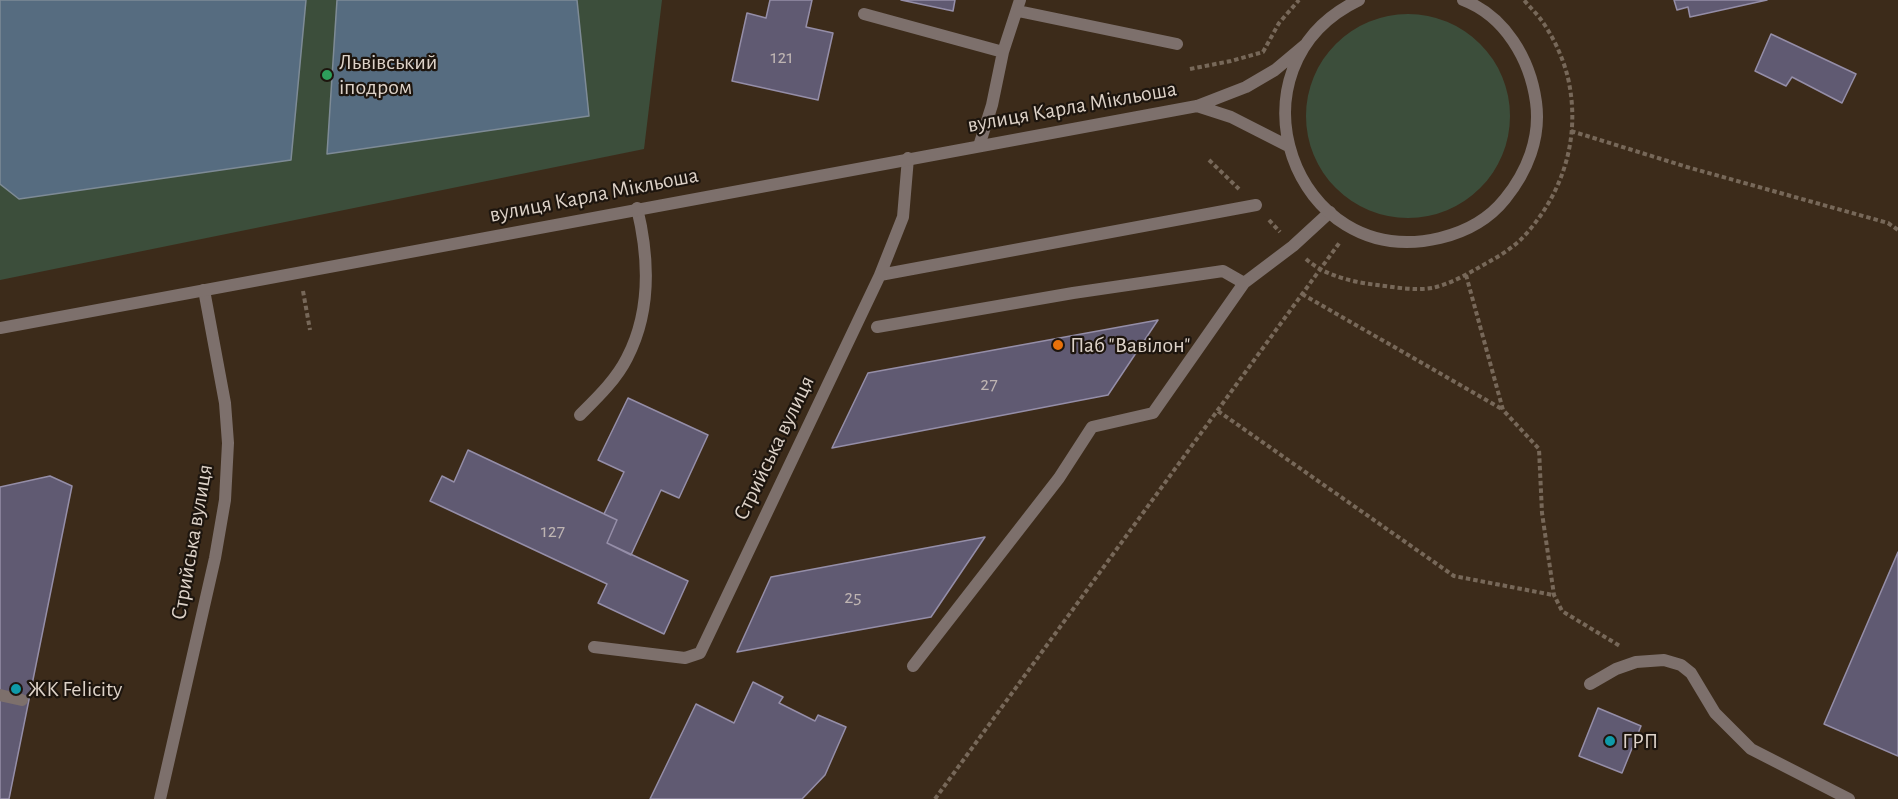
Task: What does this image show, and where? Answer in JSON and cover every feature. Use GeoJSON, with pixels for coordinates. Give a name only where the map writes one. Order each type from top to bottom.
{"type":"FeatureCollection","features":[{"type":"Feature","properties":{"kind":"street","name":"вулиця Карла Мікльоша"},"geometry":{"type":"LineString","coordinates":[[0,328],[637,208],[1197,106],[1246,87],[1275,70],[1306,44],[1323,24],[1344,7],[1359,0]]}},
{"type":"Feature","properties":{"kind":"street","name":"вулиця Карла Мікльоша"},"geometry":{"type":"LineString","coordinates":[[1306,44],[1293,67],[1286,93],[1284,119],[1288,146],[1297,171],[1311,193],[1330,212],[1351,227],[1376,237],[1402,242],[1428,241],[1454,235],[1478,223],[1499,206],[1516,186],[1528,163],[1536,137],[1537,111],[1534,84],[1525,60],[1511,37],[1480,5],[1463,0]]}},
{"type":"Feature","properties":{"kind":"street"},"geometry":{"type":"LineString","coordinates":[[980,146],[992,105],[1003,52],[1019,6],[1177,44]]}},
{"type":"Feature","properties":{"kind":"street"},"geometry":{"type":"LineString","coordinates":[[864,14],[1003,52]]}},
{"type":"Feature","properties":{"kind":"street","name":"вулиця Карла Мікльоша"},"geometry":{"type":"LineString","coordinates":[[1197,106],[1231,117],[1288,146]]}},
{"type":"Feature","properties":{"kind":"street","name":"Стрийська вулиця"},"geometry":{"type":"LineString","coordinates":[[594,647],[685,658],[700,653],[880,274],[903,217],[908,158]]}},
{"type":"Feature","properties":{"kind":"street"},"geometry":{"type":"LineString","coordinates":[[880,274],[1256,205]]}},
{"type":"Feature","properties":{"kind":"street"},"geometry":{"type":"LineString","coordinates":[[580,415],[614,379],[628,358],[640,322],[646,291],[646,267],[644,241],[637,208]]}},
{"type":"Feature","properties":{"kind":"street"},"geometry":{"type":"LineString","coordinates":[[914,666],[1059,478],[1092,427],[1153,412],[1244,283],[1293,246],[1330,212]]}},
{"type":"Feature","properties":{"kind":"street"},"geometry":{"type":"LineString","coordinates":[[877,327],[1073,293],[1223,271],[1244,283]]}},
{"type":"Feature","properties":{"kind":"street","name":"Стрийська вулиця"},"geometry":{"type":"LineString","coordinates":[[160,799],[215,558],[225,500],[228,443],[225,403],[204,290]]}},
{"type":"Feature","properties":{"kind":"street"},"geometry":{"type":"LineString","coordinates":[[1590,684],[1616,669],[1636,662],[1664,660],[1674,662],[1687,668],[1715,713],[1751,749],[1849,799]]}},
{"type":"Feature","properties":{"kind":"street"},"geometry":{"type":"LineString","coordinates":[[0,695],[22,700]]}},
{"type":"Feature","properties":{"kind":"path"},"geometry":{"type":"LineString","coordinates":[[1190,69],[1231,62],[1263,52],[1279,23],[1299,0]]}},
{"type":"Feature","properties":{"kind":"path"},"geometry":{"type":"LineString","coordinates":[[1209,160],[1318,269],[1362,283],[1399,288],[1432,288],[1466,275],[1497,258],[1524,236],[1562,180],[1570,146],[1572,112],[1568,78],[1557,46],[1540,18],[1524,0]]}},
{"type":"Feature","properties":{"kind":"path"},"geometry":{"type":"LineString","coordinates":[[1571,131],[1687,167],[1888,223],[1898,230]]}},
{"type":"Feature","properties":{"kind":"path"},"geometry":{"type":"LineString","coordinates":[[935,799],[1218,411],[1318,269],[1351,227]]}},
{"type":"Feature","properties":{"kind":"path"},"geometry":{"type":"LineString","coordinates":[[300,272],[310,330]]}},
{"type":"Feature","properties":{"kind":"path"},"geometry":{"type":"LineString","coordinates":[[1466,275],[1503,410]]}},
{"type":"Feature","properties":{"kind":"path"},"geometry":{"type":"LineString","coordinates":[[1302,294],[1503,410],[1539,449],[1542,513],[1554,595],[1562,611],[1619,646],[1636,662]]}},
{"type":"Feature","properties":{"kind":"path"},"geometry":{"type":"LineString","coordinates":[[1218,411],[1454,576],[1554,595]]}},
{"type":"Feature","properties":{"kind":"green space","name":"Львівський іподром"},"geometry":{"type":"Polygon","coordinates":[[[0,0],[662,0],[644,149],[0,280],[0,0]]]}},
{"type":"Feature","properties":{"kind":"green space"},"geometry":{"type":"Polygon","coordinates":[[[1408,14],[1438,18],[1456,26],[1473,37],[1487,51],[1506,86],[1510,116],[1506,146],[1498,164],[1487,181],[1473,195],[1438,214],[1408,218],[1378,214],[1360,206],[1343,195],[1329,181],[1310,146],[1306,116],[1310,86],[1318,68],[1329,51],[1343,37],[1378,18],[1408,14]]]}},
{"type":"Feature","properties":{"kind":"water"},"geometry":{"type":"Polygon","coordinates":[[[0,0],[306,0],[291,160],[19,199],[0,184],[0,0]]]}},
{"type":"Feature","properties":{"kind":"water"},"geometry":{"type":"Polygon","coordinates":[[[337,0],[577,0],[589,116],[327,154],[337,0]]]}},
{"type":"Feature","properties":{"kind":"building"},"geometry":{"type":"Polygon","coordinates":[[[770,0],[812,0],[806,27],[833,33],[818,100],[732,81],[747,13],[766,18],[770,0]]]}},
{"type":"Feature","properties":{"kind":"building"},"geometry":{"type":"Polygon","coordinates":[[[901,0],[955,0],[953,11],[901,0]]]}},
{"type":"Feature","properties":{"kind":"building"},"geometry":{"type":"Polygon","coordinates":[[[1674,0],[1767,0],[1690,17],[1688,7],[1677,10],[1674,0]]]}},
{"type":"Feature","properties":{"kind":"building"},"geometry":{"type":"Polygon","coordinates":[[[1771,34],[1856,74],[1842,103],[1792,77],[1786,86],[1755,71],[1771,34]]]}},
{"type":"Feature","properties":{"kind":"building"},"geometry":{"type":"Polygon","coordinates":[[[1158,320],[1108,395],[832,448],[868,373],[1158,320]]]}},
{"type":"Feature","properties":{"kind":"building"},"geometry":{"type":"Polygon","coordinates":[[[628,398],[708,435],[679,498],[661,490],[631,555],[607,543],[617,520],[604,514],[624,472],[598,460],[628,398]]]}},
{"type":"Feature","properties":{"kind":"building"},"geometry":{"type":"Polygon","coordinates":[[[468,450],[617,520],[607,543],[688,581],[664,634],[598,603],[607,584],[430,501],[442,476],[454,482],[468,450]]]}},
{"type":"Feature","properties":{"kind":"building","name":"ЖК Felicity"},"geometry":{"type":"Polygon","coordinates":[[[50,476],[72,486],[9,799],[0,799],[0,487],[50,476]]]}},
{"type":"Feature","properties":{"kind":"building"},"geometry":{"type":"Polygon","coordinates":[[[985,537],[931,617],[737,652],[771,577],[985,537]]]}},
{"type":"Feature","properties":{"kind":"building"},"geometry":{"type":"Polygon","coordinates":[[[1898,552],[1898,756],[1824,724],[1898,552]]]}},
{"type":"Feature","properties":{"kind":"building"},"geometry":{"type":"Polygon","coordinates":[[[753,682],[783,697],[779,703],[815,721],[818,715],[846,727],[825,775],[802,799],[650,799],[696,704],[734,723],[753,682]]]}},
{"type":"Feature","properties":{"kind":"building","name":"ГРП"},"geometry":{"type":"Polygon","coordinates":[[[1598,708],[1641,726],[1622,773],[1579,756],[1598,708]]]}},
{"type":"Feature","properties":{"kind":"place","name":"Львівський іподром"},"geometry":{"type":"Point","coordinates":[327,75]}},
{"type":"Feature","properties":{"kind":"place","name":"Паб \"Вавілон\""},"geometry":{"type":"Point","coordinates":[1058,345]}},
{"type":"Feature","properties":{"kind":"place","name":"ЖК Felicity"},"geometry":{"type":"Point","coordinates":[16,689]}},
{"type":"Feature","properties":{"kind":"place","name":"ГРП"},"geometry":{"type":"Point","coordinates":[1610,741]}}]}
